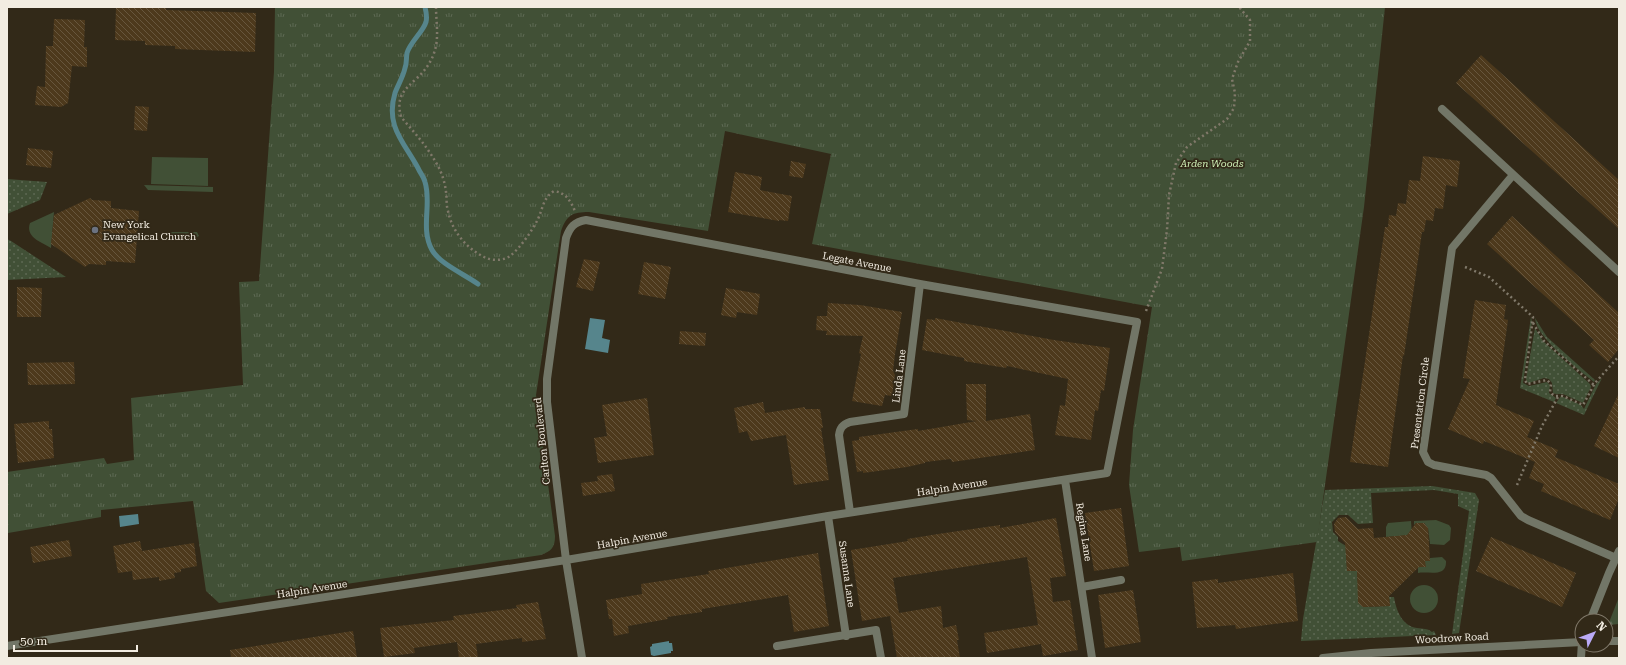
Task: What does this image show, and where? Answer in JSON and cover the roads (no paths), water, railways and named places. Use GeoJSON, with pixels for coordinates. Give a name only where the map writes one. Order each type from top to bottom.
{"type":"FeatureCollection","features":[{"type":"Feature","properties":{"kind":"street"},"geometry":{"type":"LineString","coordinates":[[1442,109],[1619,272]]}},
{"type":"Feature","properties":{"kind":"street","name":"Presentation Circle"},"geometry":{"type":"LineString","coordinates":[[1513,175],[1452,248],[1423,452],[1428,462],[1434,465],[1486,475],[1491,478],[1521,516],[1528,520],[1617,554],[1593,613]]}},
{"type":"Feature","properties":{"kind":"street","name":"Legate Avenue"},"geometry":{"type":"LineString","coordinates":[[576,222],[594,222],[920,284],[1137,322]]}},
{"type":"Feature","properties":{"kind":"street","name":"Carlton Boulevard"},"geometry":{"type":"LineString","coordinates":[[576,222],[566,238],[547,379],[547,402],[566,560],[582,658]]}},
{"type":"Feature","properties":{"kind":"street","name":"Linda Lane"},"geometry":{"type":"LineString","coordinates":[[850,512],[839,436],[840,427],[850,422],[904,414],[920,284]]}},
{"type":"Feature","properties":{"kind":"street","name":"Halpin Avenue"},"geometry":{"type":"LineString","coordinates":[[7,646],[566,560],[850,512],[1107,473],[1137,322]]}},
{"type":"Feature","properties":{"kind":"street","name":"Regina Lane"},"geometry":{"type":"LineString","coordinates":[[1065,480],[1092,658]]}},
{"type":"Feature","properties":{"kind":"street","name":"Susanna Lane"},"geometry":{"type":"LineString","coordinates":[[828,516],[846,636]]}},
{"type":"Feature","properties":{"kind":"street"},"geometry":{"type":"LineString","coordinates":[[1082,587],[1121,580]]}},
{"type":"Feature","properties":{"kind":"street"},"geometry":{"type":"LineString","coordinates":[[777,646],[876,630],[881,658]]}},
{"type":"Feature","properties":{"kind":"street","name":"Woodrow Road"},"geometry":{"type":"LineString","coordinates":[[1323,658],[1574,642]]}},
{"type":"Feature","properties":{"kind":"water"},"geometry":{"type":"Polygon","coordinates":[[[590,318],[605,320],[602,338],[610,340],[608,353],[585,349],[590,318]]]}},
{"type":"Feature","properties":{"kind":"water"},"geometry":{"type":"Polygon","coordinates":[[[138,514],[139,524],[120,527],[119,516],[138,514]]]}},
{"type":"Feature","properties":{"kind":"water"},"geometry":{"type":"Polygon","coordinates":[[[669,641],[669,643],[672,643],[673,651],[671,651],[671,653],[654,656],[651,655],[650,647],[652,644],[669,641]]]}},
{"type":"Feature","properties":{"kind":"waterway"},"geometry":{"type":"LineString","coordinates":[[425,7],[426,22],[407,53],[402,78],[395,93],[392,115],[394,124],[402,142],[424,180],[427,190],[426,225],[432,250],[446,264],[478,284]]}},
{"type":"Feature","properties":{"kind":"place","name":"New York Evangelical Church"},"geometry":{"type":"Point","coordinates":[95,230]}},
{"type":"Feature","properties":{"kind":"park label","name":"Arden Woods"},"geometry":{"type":"Point","coordinates":[1212,163]}}]}
